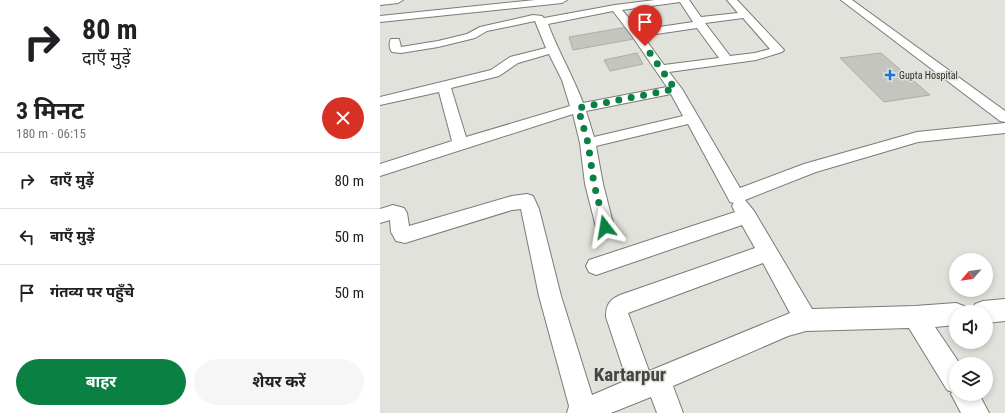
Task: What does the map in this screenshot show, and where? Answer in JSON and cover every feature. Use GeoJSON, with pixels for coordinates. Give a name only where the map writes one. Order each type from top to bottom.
{"type":"FeatureCollection","features":[{"type":"Feature","properties":{"kind":"street"},"geometry":{"type":"LineString","coordinates":[[380,2],[398,0]]}},
{"type":"Feature","properties":{"kind":"street"},"geometry":{"type":"LineString","coordinates":[[380,19],[505,3],[562,0]]}},
{"type":"Feature","properties":{"kind":"street"},"geometry":{"type":"LineString","coordinates":[[542,22],[618,5],[677,0]]}},
{"type":"Feature","properties":{"kind":"street"},"geometry":{"type":"LineString","coordinates":[[684,0],[698,23],[727,60]]}},
{"type":"Feature","properties":{"kind":"street"},"geometry":{"type":"LineString","coordinates":[[662,69],[761,55],[778,50],[732,0]]}},
{"type":"Feature","properties":{"kind":"street"},"geometry":{"type":"LineString","coordinates":[[846,0],[1005,118]]}},
{"type":"Feature","properties":{"kind":"street"},"geometry":{"type":"LineString","coordinates":[[618,5],[636,34],[675,89],[806,320]]}},
{"type":"Feature","properties":{"kind":"street"},"geometry":{"type":"LineString","coordinates":[[636,34],[745,15]]}},
{"type":"Feature","properties":{"kind":"street"},"geometry":{"type":"LineString","coordinates":[[395,41],[396,50],[401,50],[471,36],[484,29],[538,18],[542,22],[552,50],[568,80],[578,108],[588,143],[594,184],[605,227]]}},
{"type":"Feature","properties":{"kind":"street"},"geometry":{"type":"LineString","coordinates":[[380,101],[444,87],[498,71],[511,61],[552,50]]}},
{"type":"Feature","properties":{"kind":"street"},"geometry":{"type":"LineString","coordinates":[[444,87],[461,145]]}},
{"type":"Feature","properties":{"kind":"street"},"geometry":{"type":"LineString","coordinates":[[380,170],[529,122],[578,108],[675,89]]}},
{"type":"Feature","properties":{"kind":"street"},"geometry":{"type":"LineString","coordinates":[[588,143],[692,119]]}},
{"type":"Feature","properties":{"kind":"street"},"geometry":{"type":"LineString","coordinates":[[736,197],[810,168],[917,137],[1005,128]]}},
{"type":"Feature","properties":{"kind":"street"},"geometry":{"type":"LineString","coordinates":[[380,216],[393,212],[398,213],[401,232],[405,235],[512,203],[527,201],[550,296],[582,412],[650,385],[787,326],[806,320],[949,315]]}},
{"type":"Feature","properties":{"kind":"street"},"geometry":{"type":"LineString","coordinates":[[596,266],[747,216]]}},
{"type":"Feature","properties":{"kind":"street"},"geometry":{"type":"LineString","coordinates":[[670,413],[650,385],[617,317],[617,309],[620,306],[768,252]]}},
{"type":"Feature","properties":{"kind":"street"},"geometry":{"type":"LineString","coordinates":[[993,311],[1005,310]]}},
{"type":"Feature","properties":{"kind":"street"},"geometry":{"type":"LineString","coordinates":[[915,317],[949,370]]}},
{"type":"Feature","properties":{"kind":"street"},"geometry":{"type":"LineString","coordinates":[[968,401],[976,413]]}},
{"type":"Feature","properties":{"kind":"building"},"geometry":{"type":"Polygon","coordinates":[[[627,27],[634,39],[573,50],[569,37],[627,27]]]}},
{"type":"Feature","properties":{"kind":"building"},"geometry":{"type":"Polygon","coordinates":[[[637,53],[643,64],[610,71],[604,60],[637,53]]]}},
{"type":"Feature","properties":{"kind":"building"},"geometry":{"type":"Polygon","coordinates":[[[881,53],[930,95],[884,102],[840,58],[881,53]]]}},
{"type":"Feature","properties":{"kind":"place","name":"Gupta Hospital"},"geometry":{"type":"Point","coordinates":[890,75]}},
{"type":"Feature","properties":{"kind":"district","name":"Kartarpur"},"geometry":{"type":"Point","coordinates":[630,374]}},
{"type":"Feature","properties":{"kind":"route"},"geometry":{"type":"LineString","coordinates":[[605,227],[594,184],[588,143],[578,108],[675,89],[645,46]]}}]}
